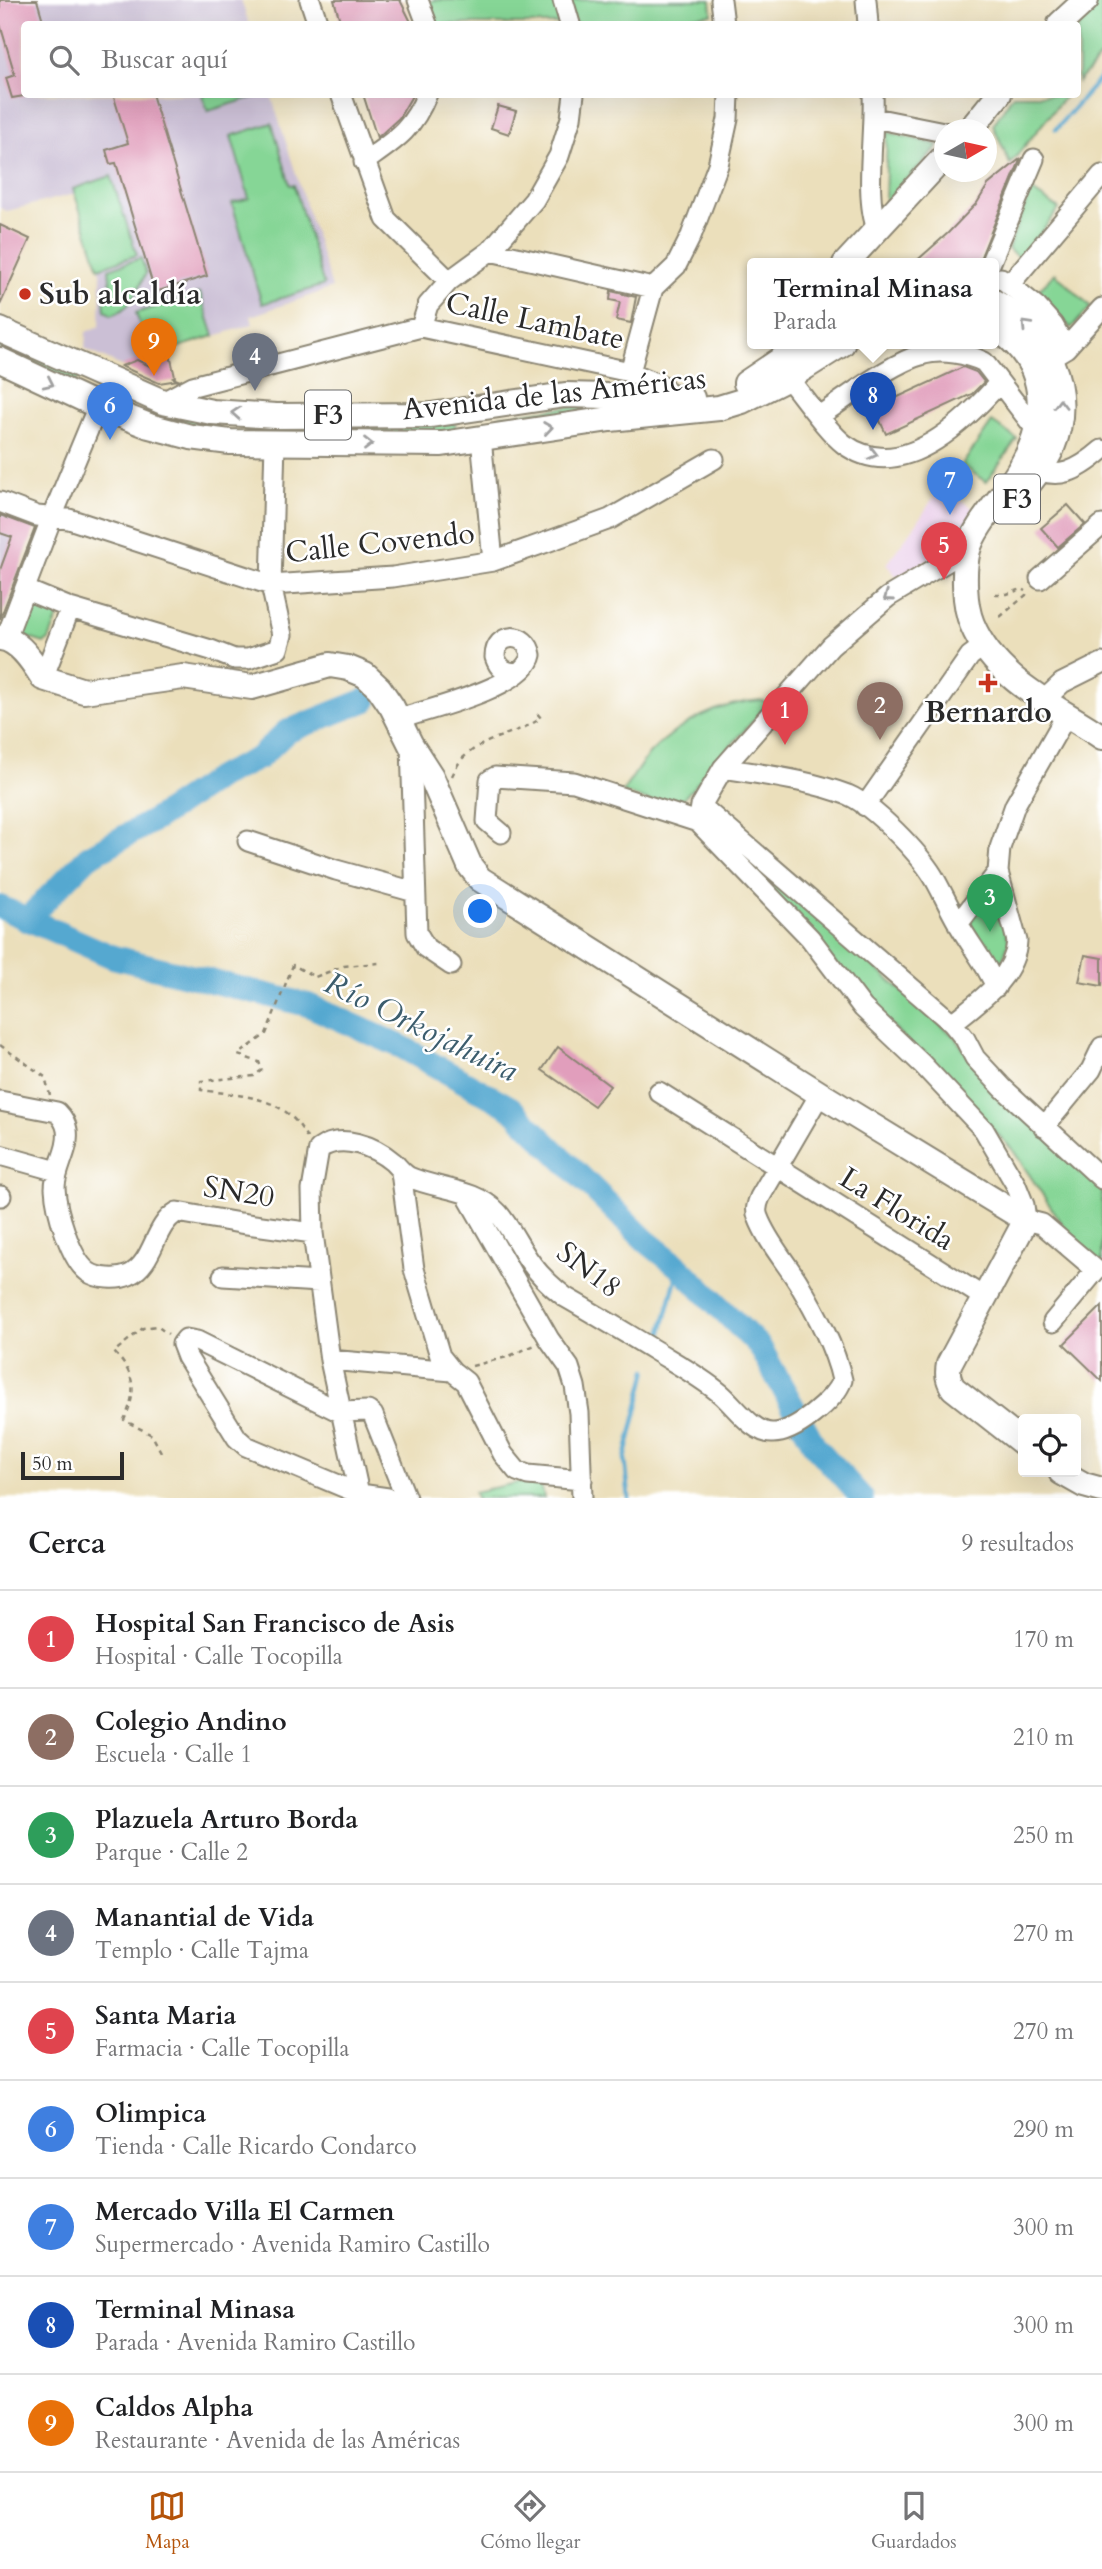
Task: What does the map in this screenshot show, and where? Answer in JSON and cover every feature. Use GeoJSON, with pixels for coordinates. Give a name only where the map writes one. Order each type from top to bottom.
{"type":"FeatureCollection","features":[{"type":"Feature","properties":{"kind":"main road"},"geometry":{"type":"LineString","coordinates":[[1063,21],[1086,0]]}},
{"type":"Feature","properties":{"kind":"main road"},"geometry":{"type":"LineString","coordinates":[[979,119],[996,98]]}},
{"type":"Feature","properties":{"kind":"main road"},"geometry":{"type":"LineString","coordinates":[[850,258],[934,168]]}},
{"type":"Feature","properties":{"kind":"main road","name":"F3"},"geometry":{"type":"LineString","coordinates":[[1001,294],[1050,357]]}},
{"type":"Feature","properties":{"kind":"main road","name":"Avenida de las Américas"},"geometry":{"type":"LineString","coordinates":[[0,330],[163,402],[190,409],[276,416],[430,415],[565,395],[719,408],[742,401],[777,374]]}},
{"type":"Feature","properties":{"kind":"main road","name":"F3"},"geometry":{"type":"LineString","coordinates":[[999,331],[1015,342],[1050,357]]}},
{"type":"Feature","properties":{"kind":"main road"},"geometry":{"type":"LineString","coordinates":[[777,374],[766,354],[782,349]]}},
{"type":"Feature","properties":{"kind":"main road","name":"F3"},"geometry":{"type":"LineString","coordinates":[[777,374],[831,349]]}},
{"type":"Feature","properties":{"kind":"main road","name":"F3"},"geometry":{"type":"LineString","coordinates":[[985,645],[979,588],[980,566],[986,544],[1032,468],[1047,434],[1041,408],[1040,386],[1050,357]]}},
{"type":"Feature","properties":{"kind":"main road","name":"Avenida de las Américas"},"geometry":{"type":"LineString","coordinates":[[0,360],[149,426],[191,437],[230,442],[442,444],[610,419],[671,406]]}},
{"type":"Feature","properties":{"kind":"main road"},"geometry":{"type":"LineString","coordinates":[[98,405],[109,380]]}},
{"type":"Feature","properties":{"kind":"main road"},"geometry":{"type":"LineString","coordinates":[[476,409],[481,438]]}},
{"type":"Feature","properties":{"kind":"main road"},"geometry":{"type":"LineString","coordinates":[[275,442],[276,416]]}},
{"type":"Feature","properties":{"kind":"main road","name":"F3"},"geometry":{"type":"LineString","coordinates":[[1032,468],[981,527],[968,550],[965,594],[968,612],[985,645],[999,665],[1016,682],[1102,737]]}},
{"type":"Feature","properties":{"kind":"main road"},"geometry":{"type":"LineString","coordinates":[[3,638],[33,662],[43,678],[84,691],[183,677],[252,687],[330,665],[365,675],[379,688],[431,776],[470,866],[480,879],[820,1094],[1026,1220],[949,1364],[948,1380],[953,1388],[1018,1439]]}},
{"type":"Feature","properties":{"kind":"main road"},"geometry":{"type":"LineString","coordinates":[[1069,1477],[1102,1490]]}},
{"type":"Feature","properties":{"kind":"street"},"geometry":{"type":"LineString","coordinates":[[310,0],[317,21]]}},
{"type":"Feature","properties":{"kind":"street"},"geometry":{"type":"LineString","coordinates":[[418,0],[426,21]]}},
{"type":"Feature","properties":{"kind":"street"},"geometry":{"type":"LineString","coordinates":[[563,0],[569,21]]}},
{"type":"Feature","properties":{"kind":"street"},"geometry":{"type":"LineString","coordinates":[[721,0],[724,21]]}},
{"type":"Feature","properties":{"kind":"street"},"geometry":{"type":"LineString","coordinates":[[866,0],[868,21]]}},
{"type":"Feature","properties":{"kind":"street"},"geometry":{"type":"LineString","coordinates":[[342,98],[386,219],[449,281]]}},
{"type":"Feature","properties":{"kind":"street"},"geometry":{"type":"LineString","coordinates":[[364,162],[394,141],[417,118],[425,98]]}},
{"type":"Feature","properties":{"kind":"street"},"geometry":{"type":"LineString","coordinates":[[163,402],[193,386],[421,327],[428,305],[449,281],[490,251],[534,200],[559,156],[571,118],[574,98]]}},
{"type":"Feature","properties":{"kind":"street"},"geometry":{"type":"LineString","coordinates":[[630,372],[653,288],[676,266],[718,165],[728,119],[729,98]]}},
{"type":"Feature","properties":{"kind":"street"},"geometry":{"type":"LineString","coordinates":[[873,98],[871,206],[877,228]]}},
{"type":"Feature","properties":{"kind":"street"},"geometry":{"type":"LineString","coordinates":[[874,118],[934,130]]}},
{"type":"Feature","properties":{"kind":"street"},"geometry":{"type":"LineString","coordinates":[[993,258],[1034,159]]}},
{"type":"Feature","properties":{"kind":"street"},"geometry":{"type":"LineString","coordinates":[[1001,294],[1102,175]]}},
{"type":"Feature","properties":{"kind":"street"},"geometry":{"type":"LineString","coordinates":[[490,251],[653,288]]}},
{"type":"Feature","properties":{"kind":"street"},"geometry":{"type":"LineString","coordinates":[[1050,357],[1102,308]]}},
{"type":"Feature","properties":{"kind":"street","name":"Calle Lambate"},"geometry":{"type":"LineString","coordinates":[[421,327],[630,372],[663,386],[671,406]]}},
{"type":"Feature","properties":{"kind":"street"},"geometry":{"type":"LineString","coordinates":[[819,416],[891,370],[925,354],[942,353],[974,357],[992,369],[999,383],[1047,434]]}},
{"type":"Feature","properties":{"kind":"street"},"geometry":{"type":"LineString","coordinates":[[777,374],[844,444],[871,456],[890,458],[927,446],[977,407],[999,383]]}},
{"type":"Feature","properties":{"kind":"street"},"geometry":{"type":"LineString","coordinates":[[3,638],[26,590],[52,517],[98,405]]}},
{"type":"Feature","properties":{"kind":"street"},"geometry":{"type":"LineString","coordinates":[[481,438],[493,561]]}},
{"type":"Feature","properties":{"kind":"street"},"geometry":{"type":"LineString","coordinates":[[26,590],[71,608],[234,659],[248,659],[278,649],[282,635],[271,585],[275,442]]}},
{"type":"Feature","properties":{"kind":"street"},"geometry":{"type":"LineString","coordinates":[[1032,468],[1064,473],[1081,468],[1102,450]]}},
{"type":"Feature","properties":{"kind":"street","name":"Calle Covendo"},"geometry":{"type":"LineString","coordinates":[[0,502],[37,516],[69,519],[271,585],[393,577],[493,561],[610,519],[714,458]]}},
{"type":"Feature","properties":{"kind":"street"},"geometry":{"type":"LineString","coordinates":[[1033,585],[1102,526]]}},
{"type":"Feature","properties":{"kind":"street"},"geometry":{"type":"LineString","coordinates":[[700,814],[723,768],[831,646],[869,612],[915,579],[968,550]]}},
{"type":"Feature","properties":{"kind":"street"},"geometry":{"type":"LineString","coordinates":[[43,678],[71,608]]}},
{"type":"Feature","properties":{"kind":"street"},"geometry":{"type":"LineString","coordinates":[[865,806],[970,656],[985,645]]}},
{"type":"Feature","properties":{"kind":"street"},"geometry":{"type":"LineString","coordinates":[[1043,701],[1062,683],[1102,663]]}},
{"type":"Feature","properties":{"kind":"street"},"geometry":{"type":"LineString","coordinates":[[398,719],[471,697],[518,672]]}},
{"type":"Feature","properties":{"kind":"street"},"geometry":{"type":"LineString","coordinates":[[952,1023],[996,987],[1012,960],[1017,941],[998,872],[1000,848],[1015,805],[1068,714]]}},
{"type":"Feature","properties":{"kind":"street"},"geometry":{"type":"LineString","coordinates":[[411,746],[417,933],[426,948],[451,965]]}},
{"type":"Feature","properties":{"kind":"street"},"geometry":{"type":"LineString","coordinates":[[723,768],[826,789],[850,796],[865,806],[898,833],[932,874],[958,924],[988,967],[996,987]]}},
{"type":"Feature","properties":{"kind":"street"},"geometry":{"type":"LineString","coordinates":[[501,833],[487,821],[486,814],[491,780],[495,777],[574,782],[700,814],[952,1023],[975,1058],[1044,1127],[1102,1179]]}},
{"type":"Feature","properties":{"kind":"street"},"geometry":{"type":"LineString","coordinates":[[700,814],[810,938],[863,1008],[922,1064],[984,1130],[1016,1185],[1024,1205],[1026,1220],[1042,1224],[1096,1270],[1054,1322]]}},
{"type":"Feature","properties":{"kind":"street"},"geometry":{"type":"LineString","coordinates":[[248,841],[415,892]]}},
{"type":"Feature","properties":{"kind":"street"},"geometry":{"type":"LineString","coordinates":[[958,924],[998,872]]}},
{"type":"Feature","properties":{"kind":"street"},"geometry":{"type":"LineString","coordinates":[[1044,1127],[1091,1070],[1102,1047]]}},
{"type":"Feature","properties":{"kind":"street","name":"La Florida"},"geometry":{"type":"LineString","coordinates":[[659,1092],[985,1298]]}},
{"type":"Feature","properties":{"kind":"street"},"geometry":{"type":"LineString","coordinates":[[778,1169],[820,1094]]}},
{"type":"Feature","properties":{"kind":"street"},"geometry":{"type":"LineString","coordinates":[[0,1101],[56,1112],[63,1118],[67,1129],[67,1140],[57,1171],[0,1156]]}},
{"type":"Feature","properties":{"kind":"street","name":"SN18"},"geometry":{"type":"LineString","coordinates":[[321,1150],[340,1141],[377,1151],[411,1178],[466,1193],[481,1200],[497,1213],[551,1286],[710,1385],[756,1428],[771,1434],[784,1430],[823,1408],[839,1390],[842,1380],[822,1328],[757,1214],[760,1197],[778,1169]]}},
{"type":"Feature","properties":{"kind":"street"},"geometry":{"type":"LineString","coordinates":[[321,1150],[312,1190],[313,1233],[330,1360],[360,1496]]}},
{"type":"Feature","properties":{"kind":"street","name":"SN20"},"geometry":{"type":"LineString","coordinates":[[57,1171],[57,1208],[65,1233],[79,1262],[88,1272],[101,1277],[130,1275],[142,1264],[162,1224],[177,1212],[313,1233]]}},
{"type":"Feature","properties":{"kind":"street"},"geometry":{"type":"LineString","coordinates":[[401,1172],[414,1269],[440,1356],[452,1371],[466,1382],[503,1454],[517,1471],[582,1489],[575,1386],[569,1367],[549,1339],[466,1193]]}},
{"type":"Feature","properties":{"kind":"street"},"geometry":{"type":"LineString","coordinates":[[223,1276],[319,1282]]}},
{"type":"Feature","properties":{"kind":"street"},"geometry":{"type":"LineString","coordinates":[[388,1498],[360,1496],[246,1446],[237,1438],[187,1357],[182,1344],[186,1339],[197,1341],[340,1412],[368,1411],[373,1415],[406,1498]]}},
{"type":"Feature","properties":{"kind":"street"},"geometry":{"type":"LineString","coordinates":[[330,1360],[452,1371]]}},
{"type":"Feature","properties":{"kind":"path"},"geometry":{"type":"LineString","coordinates":[[995,594],[1007,594],[1033,585]]}},
{"type":"Feature","properties":{"kind":"path"},"geometry":{"type":"LineString","coordinates":[[1000,617],[1026,595],[1033,585]]}},
{"type":"Feature","properties":{"kind":"path"},"geometry":{"type":"LineString","coordinates":[[450,779],[463,758],[482,744],[528,727],[541,719],[536,712]]}},
{"type":"Feature","properties":{"kind":"path"},"geometry":{"type":"LineString","coordinates":[[321,1150],[286,1110],[258,1098],[201,1090],[201,1080],[254,1076],[262,1070],[259,1062],[238,1055],[266,1034],[293,965],[315,977],[344,967],[379,963]]}},
{"type":"Feature","properties":{"kind":"path"},"geometry":{"type":"LineString","coordinates":[[0,1045],[45,1077],[56,1112]]}},
{"type":"Feature","properties":{"kind":"path"},"geometry":{"type":"LineString","coordinates":[[162,1452],[152,1435],[124,1420],[134,1400],[132,1382],[126,1365],[114,1352],[143,1328],[157,1326],[182,1344]]}},
{"type":"Feature","properties":{"kind":"path"},"geometry":{"type":"LineString","coordinates":[[452,1371],[507,1357],[549,1339]]}},
{"type":"Feature","properties":{"kind":"shaded area"},"geometry":{"type":"Polygon","coordinates":[[[0,0],[241,0],[248,21],[21,21],[21,98],[272,98],[332,288],[251,316],[253,324],[121,366],[85,349],[86,332],[100,326],[101,273],[74,194],[7,211],[0,208],[0,0]]]}},
{"type":"Feature","properties":{"kind":"shaded area"},"geometry":{"type":"Polygon","coordinates":[[[940,487],[979,512],[968,529],[934,557],[897,577],[886,564],[940,487]]]}},
{"type":"Feature","properties":{"kind":"shaded area"},"geometry":{"type":"Polygon","coordinates":[[[0,511],[36,525],[0,617],[0,511]]]}},
{"type":"Feature","properties":{"kind":"green space"},"geometry":{"type":"Polygon","coordinates":[[[434,0],[554,0],[561,21],[433,21],[428,3],[434,0]]]}},
{"type":"Feature","properties":{"kind":"green space"},"geometry":{"type":"Polygon","coordinates":[[[568,0],[711,0],[712,14],[658,21],[574,21],[568,0]]]}},
{"type":"Feature","properties":{"kind":"green space"},"geometry":{"type":"Polygon","coordinates":[[[1097,0],[1102,0],[1102,55],[1081,79],[1081,21],[1097,0]]]}},
{"type":"Feature","properties":{"kind":"green space"},"geometry":{"type":"Polygon","coordinates":[[[203,98],[251,98],[208,111],[203,98]]]}},
{"type":"Feature","properties":{"kind":"green space"},"geometry":{"type":"Polygon","coordinates":[[[1011,98],[1064,98],[1010,164],[997,134],[997,119],[1011,98]]]}},
{"type":"Feature","properties":{"kind":"green space"},"geometry":{"type":"Polygon","coordinates":[[[272,123],[324,285],[262,304],[232,203],[249,198],[231,136],[272,123]]]}},
{"type":"Feature","properties":{"kind":"green space"},"geometry":{"type":"Polygon","coordinates":[[[887,132],[934,144],[934,150],[885,204],[887,132]]]}},
{"type":"Feature","properties":{"kind":"green space"},"geometry":{"type":"Polygon","coordinates":[[[111,176],[137,255],[99,268],[73,189],[111,176]]]}},
{"type":"Feature","properties":{"kind":"green space"},"geometry":{"type":"Polygon","coordinates":[[[1031,190],[1059,209],[1021,259],[1008,249],[1031,190]]]}},
{"type":"Feature","properties":{"kind":"green space"},"geometry":{"type":"Polygon","coordinates":[[[141,258],[146,273],[137,293],[129,304],[111,315],[105,310],[104,304],[105,295],[111,289],[109,269],[141,258]]]}},
{"type":"Feature","properties":{"kind":"green space"},"geometry":{"type":"Polygon","coordinates":[[[1055,273],[1091,307],[1071,328],[1035,294],[1055,273]]]}},
{"type":"Feature","properties":{"kind":"green space"},"geometry":{"type":"Polygon","coordinates":[[[200,293],[214,336],[150,356],[136,313],[200,293]]]}},
{"type":"Feature","properties":{"kind":"green space"},"geometry":{"type":"Polygon","coordinates":[[[0,339],[78,377],[78,380],[74,382],[0,348],[0,339]]]}},
{"type":"Feature","properties":{"kind":"green space"},"geometry":{"type":"Polygon","coordinates":[[[604,402],[607,408],[499,423],[497,421],[500,416],[604,402]]]}},
{"type":"Feature","properties":{"kind":"green space"},"geometry":{"type":"Polygon","coordinates":[[[154,411],[208,422],[208,429],[153,415],[154,411]]]}},
{"type":"Feature","properties":{"kind":"green space"},"geometry":{"type":"Polygon","coordinates":[[[992,422],[1017,439],[986,482],[962,465],[992,422]]]}},
{"type":"Feature","properties":{"kind":"green space"},"geometry":{"type":"Polygon","coordinates":[[[455,423],[456,430],[439,433],[367,433],[367,426],[455,423]]]}},
{"type":"Feature","properties":{"kind":"green space"},"geometry":{"type":"Polygon","coordinates":[[[362,426],[363,433],[290,432],[290,427],[362,426]]]}},
{"type":"Feature","properties":{"kind":"green space"},"geometry":{"type":"Polygon","coordinates":[[[33,602],[59,614],[49,640],[44,643],[22,636],[20,631],[29,604],[33,602]]]}},
{"type":"Feature","properties":{"kind":"green space"},"geometry":{"type":"Polygon","coordinates":[[[761,700],[768,704],[674,809],[622,792],[651,752],[688,723],[730,705],[761,700]]]}},
{"type":"Feature","properties":{"kind":"green space"},"geometry":{"type":"Polygon","coordinates":[[[715,828],[956,1038],[984,1080],[1102,1189],[1102,1266],[1065,1228],[1012,1149],[878,1012],[715,828]]]}},
{"type":"Feature","properties":{"kind":"green space"},"geometry":{"type":"Polygon","coordinates":[[[987,899],[996,901],[1009,941],[1002,962],[994,962],[971,926],[971,921],[987,899]]]}},
{"type":"Feature","properties":{"kind":"green space"},"geometry":{"type":"Polygon","coordinates":[[[540,1478],[544,1498],[476,1498],[474,1492],[540,1478]]]}},
{"type":"Feature","properties":{"kind":"building"},"geometry":{"type":"Polygon","coordinates":[[[0,0],[37,0],[43,21],[21,21],[21,96],[12,98],[6,78],[15,75],[0,24],[0,0]]]}},
{"type":"Feature","properties":{"kind":"building"},"geometry":{"type":"Polygon","coordinates":[[[334,0],[400,0],[410,21],[340,21],[334,0]]]}},
{"type":"Feature","properties":{"kind":"building"},"geometry":{"type":"Polygon","coordinates":[[[114,98],[153,98],[207,276],[155,292],[116,163],[110,164],[106,150],[128,143],[114,98]]]}},
{"type":"Feature","properties":{"kind":"building"},"geometry":{"type":"Polygon","coordinates":[[[364,98],[411,98],[399,118],[377,138],[364,98]]]}},
{"type":"Feature","properties":{"kind":"building"},"geometry":{"type":"Polygon","coordinates":[[[498,106],[516,111],[509,134],[491,128],[498,106]]]}},
{"type":"Feature","properties":{"kind":"building"},"geometry":{"type":"Polygon","coordinates":[[[1021,158],[980,258],[920,258],[948,233],[977,203],[988,185],[997,182],[997,178],[1021,158]]]}},
{"type":"Feature","properties":{"kind":"building"},"geometry":{"type":"Polygon","coordinates":[[[0,225],[30,239],[0,305],[0,225]]]}},
{"type":"Feature","properties":{"kind":"building"},"geometry":{"type":"Polygon","coordinates":[[[611,291],[636,297],[631,323],[616,320],[620,302],[610,300],[611,291]]]}},
{"type":"Feature","properties":{"kind":"building"},"geometry":{"type":"Polygon","coordinates":[[[169,350],[175,377],[173,378],[178,380],[159,383],[121,366],[137,360],[156,369],[152,355],[169,350]]]}},
{"type":"Feature","properties":{"kind":"building"},"geometry":{"type":"Polygon","coordinates":[[[963,367],[976,372],[984,382],[972,394],[886,434],[874,408],[963,367]]]}},
{"type":"Feature","properties":{"kind":"building"},"geometry":{"type":"Polygon","coordinates":[[[1068,505],[1085,524],[1058,547],[1041,528],[1068,505]]]}},
{"type":"Feature","properties":{"kind":"building"},"geometry":{"type":"Polygon","coordinates":[[[0,515],[35,528],[0,619],[0,570],[12,537],[0,533],[0,515]]]}},
{"type":"Feature","properties":{"kind":"building"},"geometry":{"type":"Polygon","coordinates":[[[1085,955],[1102,958],[1102,986],[1079,982],[1085,955]]]}},
{"type":"Feature","properties":{"kind":"building"},"geometry":{"type":"Polygon","coordinates":[[[558,1047],[610,1086],[594,1106],[542,1070],[558,1047]]]}},
{"type":"Feature","properties":{"kind":"building"},"geometry":{"type":"Polygon","coordinates":[[[1102,1306],[1102,1381],[1064,1344],[1102,1306]]]}},
{"type":"Feature","properties":{"kind":"waterway"},"geometry":{"type":"LineString","coordinates":[[1056,129],[1102,76]]}},
{"type":"Feature","properties":{"kind":"waterway"},"geometry":{"type":"LineString","coordinates":[[26,920],[88,857],[156,819],[221,776],[259,758],[286,732],[366,700]]}},
{"type":"Feature","properties":{"kind":"waterway","name":"Río Orkojahuira"},"geometry":{"type":"LineString","coordinates":[[0,907],[113,957],[308,1005],[402,1047],[511,1108],[646,1241],[679,1267],[760,1347],[815,1446],[862,1498]]}},
{"type":"Feature","properties":{"kind":"waterway"},"geometry":{"type":"LineString","coordinates":[[660,1339],[679,1267]]}},
{"type":"Feature","properties":{"kind":"waterway"},"geometry":{"type":"LineString","coordinates":[[629,1498],[625,1459],[647,1370]]}},
{"type":"Feature","properties":{"kind":"place","name":"Sub alcaldía"},"geometry":{"type":"Point","coordinates":[25,294]}},
{"type":"Feature","properties":{"kind":"place","name":"Caldos Alpha"},"geometry":{"type":"Point","coordinates":[154,376]}},
{"type":"Feature","properties":{"kind":"place","name":"Manantial de Vida"},"geometry":{"type":"Point","coordinates":[255,391]}},
{"type":"Feature","properties":{"kind":"place","name":"Terminal Minasa"},"geometry":{"type":"Point","coordinates":[873,430]}},
{"type":"Feature","properties":{"kind":"place","name":"Olimpica"},"geometry":{"type":"Point","coordinates":[110,440]}},
{"type":"Feature","properties":{"kind":"place","name":"Mercado Villa El Carmen"},"geometry":{"type":"Point","coordinates":[950,515]}},
{"type":"Feature","properties":{"kind":"place","name":"Santa Maria"},"geometry":{"type":"Point","coordinates":[944,580]}},
{"type":"Feature","properties":{"kind":"place","name":"Bernardo"},"geometry":{"type":"Point","coordinates":[988,683]}},
{"type":"Feature","properties":{"kind":"place","name":"Colegio Andino"},"geometry":{"type":"Point","coordinates":[880,740]}},
{"type":"Feature","properties":{"kind":"place","name":"Hospital San Francisco de Asis"},"geometry":{"type":"Point","coordinates":[785,745]}},
{"type":"Feature","properties":{"kind":"place","name":"Plazuela Arturo Borda"},"geometry":{"type":"Point","coordinates":[990,932]}}]}
